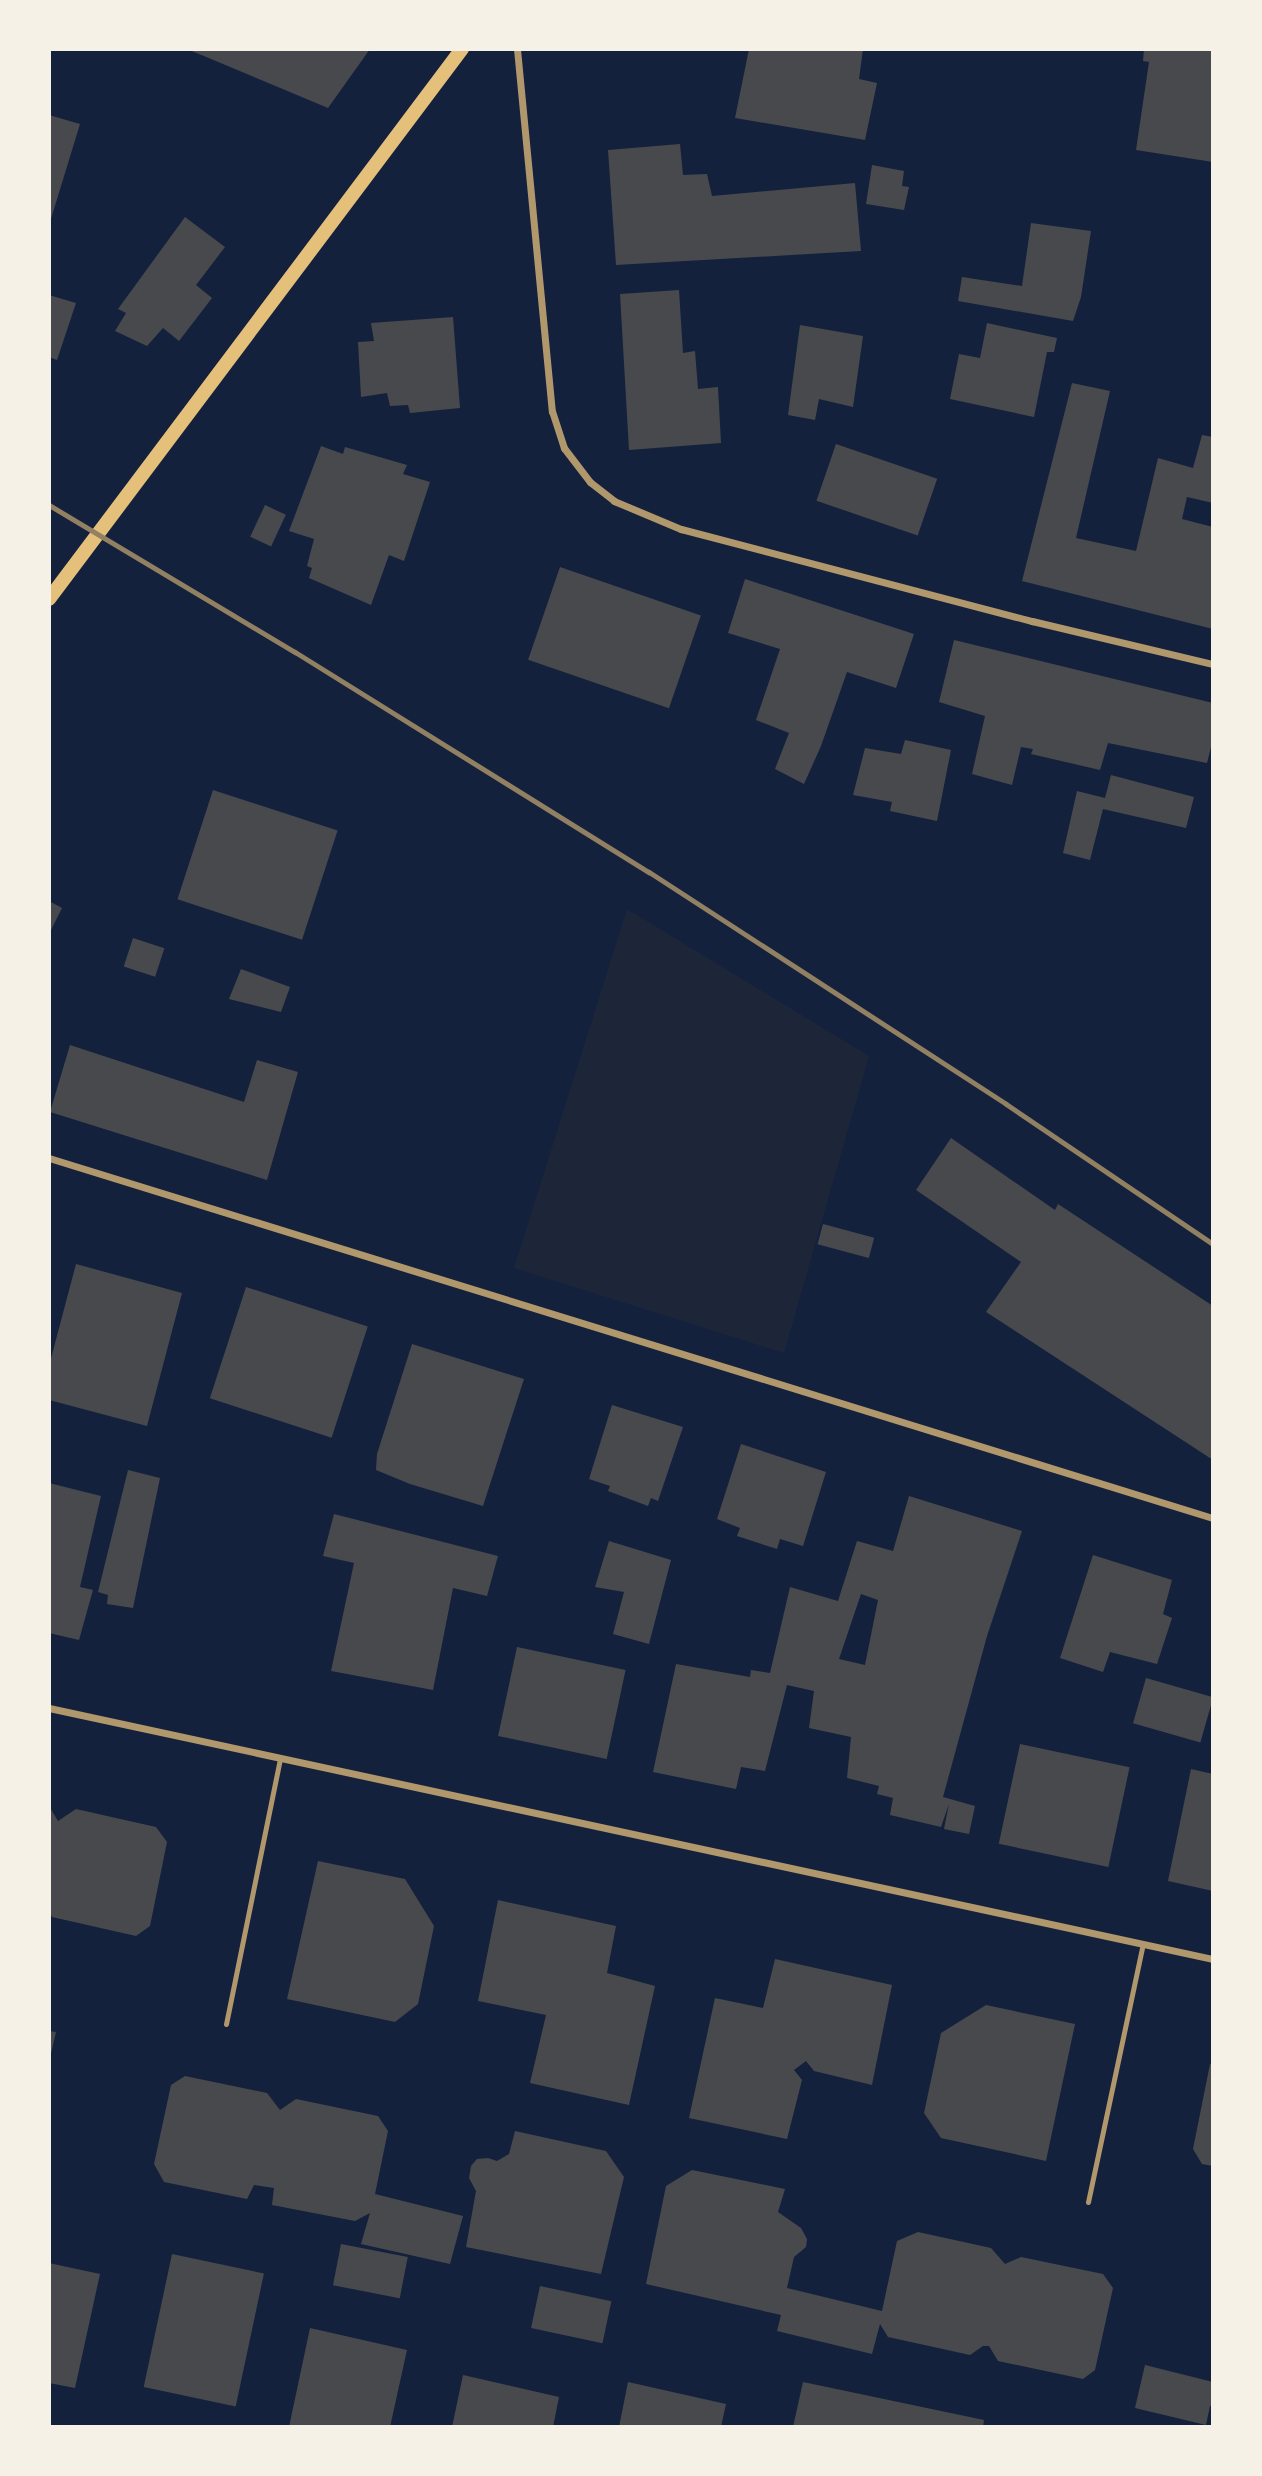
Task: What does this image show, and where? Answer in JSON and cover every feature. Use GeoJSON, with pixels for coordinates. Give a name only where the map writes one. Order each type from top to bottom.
{"type":"FeatureCollection","features":[{"type":"Feature","properties":{"kind":"main road"},"geometry":{"type":"LineString","coordinates":[[49,599],[462,49]]}},
{"type":"Feature","properties":{"kind":"street"},"geometry":{"type":"LineString","coordinates":[[517,49],[552,411],[564,449],[590,482],[614,501],[681,528],[1032,621],[1213,664]]}},
{"type":"Feature","properties":{"kind":"street"},"geometry":{"type":"LineString","coordinates":[[49,1158],[1213,1518]]}},
{"type":"Feature","properties":{"kind":"street"},"geometry":{"type":"LineString","coordinates":[[49,1708],[1213,1959]]}},
{"type":"Feature","properties":{"kind":"lane"},"geometry":{"type":"LineString","coordinates":[[226,2024],[280,1758]]}},
{"type":"Feature","properties":{"kind":"lane"},"geometry":{"type":"LineString","coordinates":[[1088,2202],[1143,1944]]}},
{"type":"Feature","properties":{"kind":"shaded area"},"geometry":{"type":"Polygon","coordinates":[[[627,909],[869,1056],[784,1353],[514,1268],[627,909]]]}},
{"type":"Feature","properties":{"kind":"building"},"geometry":{"type":"Polygon","coordinates":[[[187,49],[370,49],[328,108],[187,49]]]}},
{"type":"Feature","properties":{"kind":"building"},"geometry":{"type":"Polygon","coordinates":[[[749,49],[863,49],[859,79],[877,83],[865,140],[735,118],[749,49]]]}},
{"type":"Feature","properties":{"kind":"building"},"geometry":{"type":"Polygon","coordinates":[[[1144,49],[1213,49],[1213,162],[1136,150],[1149,62],[1143,61],[1144,49]]]}},
{"type":"Feature","properties":{"kind":"building"},"geometry":{"type":"Polygon","coordinates":[[[49,115],[80,124],[50,222],[49,222],[49,115]]]}},
{"type":"Feature","properties":{"kind":"building"},"geometry":{"type":"Polygon","coordinates":[[[680,144],[683,175],[707,174],[712,196],[855,183],[861,251],[616,265],[608,150],[680,144]]]}},
{"type":"Feature","properties":{"kind":"building"},"geometry":{"type":"Polygon","coordinates":[[[872,165],[904,171],[902,186],[909,187],[904,210],[866,204],[872,165]]]}},
{"type":"Feature","properties":{"kind":"building"},"geometry":{"type":"Polygon","coordinates":[[[185,217],[225,247],[196,285],[212,298],[179,341],[163,328],[147,346],[115,331],[126,313],[118,309],[185,217]]]}},
{"type":"Feature","properties":{"kind":"building"},"geometry":{"type":"Polygon","coordinates":[[[1031,223],[1091,231],[1081,297],[1073,321],[958,301],[962,277],[1022,286],[1031,223]]]}},
{"type":"Feature","properties":{"kind":"building"},"geometry":{"type":"Polygon","coordinates":[[[679,290],[683,353],[695,351],[698,389],[718,387],[721,443],[629,450],[620,294],[679,290]]]}},
{"type":"Feature","properties":{"kind":"building"},"geometry":{"type":"Polygon","coordinates":[[[49,295],[76,303],[57,360],[49,357],[49,295]]]}},
{"type":"Feature","properties":{"kind":"building"},"geometry":{"type":"Polygon","coordinates":[[[453,317],[460,408],[410,413],[408,405],[390,406],[387,393],[361,397],[358,342],[374,341],[371,323],[453,317]]]}},
{"type":"Feature","properties":{"kind":"building"},"geometry":{"type":"Polygon","coordinates":[[[987,323],[1057,338],[1054,352],[1047,352],[1034,417],[950,399],[959,354],[980,358],[987,323]]]}},
{"type":"Feature","properties":{"kind":"building"},"geometry":{"type":"Polygon","coordinates":[[[800,325],[863,336],[853,407],[819,399],[815,420],[788,415],[800,325]]]}},
{"type":"Feature","properties":{"kind":"building"},"geometry":{"type":"Polygon","coordinates":[[[1072,383],[1110,391],[1076,538],[1136,551],[1158,458],[1193,468],[1202,435],[1213,437],[1213,503],[1187,497],[1182,519],[1213,527],[1213,629],[1022,581],[1072,383]]]}},
{"type":"Feature","properties":{"kind":"building"},"geometry":{"type":"Polygon","coordinates":[[[836,444],[937,479],[918,536],[816,501],[836,444]]]}},
{"type":"Feature","properties":{"kind":"building"},"geometry":{"type":"Polygon","coordinates":[[[321,446],[343,454],[345,447],[407,465],[403,474],[430,482],[404,561],[389,555],[371,605],[309,578],[312,568],[307,566],[314,539],[289,531],[321,446]]]}},
{"type":"Feature","properties":{"kind":"building"},"geometry":{"type":"Polygon","coordinates":[[[265,505],[286,515],[271,546],[250,537],[265,505]]]}},
{"type":"Feature","properties":{"kind":"building"},"geometry":{"type":"Polygon","coordinates":[[[560,567],[701,616],[669,708],[528,660],[560,567]]]}},
{"type":"Feature","properties":{"kind":"building"},"geometry":{"type":"Polygon","coordinates":[[[745,579],[914,634],[896,688],[847,672],[821,746],[804,784],[775,769],[789,733],[756,720],[780,649],[728,633],[745,579]]]}},
{"type":"Feature","properties":{"kind":"building"},"geometry":{"type":"Polygon","coordinates":[[[954,640],[1213,703],[1213,739],[1207,763],[1108,743],[1100,770],[1031,754],[1033,749],[1021,747],[1012,785],[972,774],[985,716],[939,702],[954,640]]]}},
{"type":"Feature","properties":{"kind":"building"},"geometry":{"type":"Polygon","coordinates":[[[905,740],[951,750],[937,821],[890,811],[892,802],[853,795],[865,748],[901,754],[905,740]]]}},
{"type":"Feature","properties":{"kind":"building"},"geometry":{"type":"Polygon","coordinates":[[[1111,775],[1194,797],[1186,828],[1103,809],[1090,860],[1063,853],[1077,791],[1105,798],[1111,775]]]}},
{"type":"Feature","properties":{"kind":"building"},"geometry":{"type":"Polygon","coordinates":[[[213,790],[338,830],[302,940],[177,899],[213,790]]]}},
{"type":"Feature","properties":{"kind":"building"},"geometry":{"type":"Polygon","coordinates":[[[49,901],[62,908],[49,934],[49,901]]]}},
{"type":"Feature","properties":{"kind":"building"},"geometry":{"type":"Polygon","coordinates":[[[133,938],[164,948],[155,977],[124,967],[133,938]]]}},
{"type":"Feature","properties":{"kind":"building"},"geometry":{"type":"Polygon","coordinates":[[[241,969],[290,987],[281,1012],[229,999],[241,969]]]}},
{"type":"Feature","properties":{"kind":"building"},"geometry":{"type":"Polygon","coordinates":[[[70,1045],[244,1102],[257,1060],[298,1072],[267,1180],[50,1112],[70,1045]]]}},
{"type":"Feature","properties":{"kind":"building"},"geometry":{"type":"Polygon","coordinates":[[[951,1138],[1055,1210],[1058,1204],[1213,1306],[1213,1460],[986,1312],[1021,1262],[916,1190],[951,1138]]]}},
{"type":"Feature","properties":{"kind":"building"},"geometry":{"type":"Polygon","coordinates":[[[823,1224],[874,1238],[869,1258],[818,1244],[823,1224]]]}},
{"type":"Feature","properties":{"kind":"building"},"geometry":{"type":"Polygon","coordinates":[[[76,1264],[182,1293],[147,1426],[49,1400],[49,1366],[76,1264]]]}},
{"type":"Feature","properties":{"kind":"building"},"geometry":{"type":"Polygon","coordinates":[[[246,1287],[368,1327],[332,1438],[210,1398],[246,1287]]]}},
{"type":"Feature","properties":{"kind":"building"},"geometry":{"type":"Polygon","coordinates":[[[412,1344],[524,1379],[483,1506],[410,1484],[376,1470],[377,1454],[412,1344]]]}},
{"type":"Feature","properties":{"kind":"building"},"geometry":{"type":"Polygon","coordinates":[[[612,1405],[683,1427],[658,1501],[651,1498],[648,1506],[608,1491],[610,1486],[589,1479],[612,1405]]]}},
{"type":"Feature","properties":{"kind":"building"},"geometry":{"type":"Polygon","coordinates":[[[741,1444],[826,1472],[803,1546],[780,1539],[777,1549],[737,1536],[740,1528],[717,1519],[741,1444]]]}},
{"type":"Feature","properties":{"kind":"building"},"geometry":{"type":"Polygon","coordinates":[[[128,1470],[160,1478],[133,1608],[107,1604],[108,1595],[98,1592],[128,1470]]]}},
{"type":"Feature","properties":{"kind":"building"},"geometry":{"type":"Polygon","coordinates":[[[49,1483],[101,1496],[80,1587],[93,1590],[79,1640],[49,1633],[49,1483]]]}},
{"type":"Feature","properties":{"kind":"building"},"geometry":{"type":"Polygon","coordinates":[[[909,1496],[1022,1531],[987,1636],[943,1797],[975,1806],[969,1834],[944,1829],[949,1804],[941,1827],[890,1815],[893,1798],[877,1794],[879,1786],[847,1778],[851,1737],[809,1728],[814,1691],[787,1685],[765,1771],[741,1767],[736,1789],[653,1772],[676,1664],[750,1677],[751,1670],[770,1673],[790,1587],[838,1601],[857,1541],[893,1551],[909,1496]],[[861,1594],[839,1659],[865,1665],[878,1600],[861,1594]]]}},
{"type":"Feature","properties":{"kind":"building"},"geometry":{"type":"Polygon","coordinates":[[[334,1514],[498,1556],[487,1596],[453,1588],[433,1690],[331,1671],[354,1563],[323,1556],[334,1514]]]}},
{"type":"Feature","properties":{"kind":"building"},"geometry":{"type":"Polygon","coordinates":[[[609,1541],[671,1560],[649,1644],[613,1634],[624,1592],[595,1587],[609,1541]]]}},
{"type":"Feature","properties":{"kind":"building"},"geometry":{"type":"Polygon","coordinates":[[[1093,1555],[1172,1580],[1163,1614],[1172,1618],[1157,1664],[1110,1652],[1103,1672],[1060,1658],[1093,1555]]]}},
{"type":"Feature","properties":{"kind":"building"},"geometry":{"type":"Polygon","coordinates":[[[517,1647],[626,1670],[607,1759],[498,1736],[517,1647]]]}},
{"type":"Feature","properties":{"kind":"building"},"geometry":{"type":"Polygon","coordinates":[[[1146,1678],[1213,1697],[1200,1742],[1133,1723],[1146,1678]]]}},
{"type":"Feature","properties":{"kind":"building"},"geometry":{"type":"Polygon","coordinates":[[[1020,1744],[1130,1767],[1108,1867],[999,1844],[1020,1744]]]}},
{"type":"Feature","properties":{"kind":"building"},"geometry":{"type":"Polygon","coordinates":[[[1191,1769],[1213,1774],[1213,1891],[1168,1881],[1191,1769]]]}},
{"type":"Feature","properties":{"kind":"building"},"geometry":{"type":"Polygon","coordinates":[[[49,1806],[58,1821],[76,1809],[156,1827],[167,1842],[150,1926],[136,1936],[52,1917],[49,1910],[49,1806]]]}},
{"type":"Feature","properties":{"kind":"building"},"geometry":{"type":"Polygon","coordinates":[[[318,1861],[405,1879],[434,1926],[418,2004],[395,2022],[287,1999],[318,1861]]]}},
{"type":"Feature","properties":{"kind":"building"},"geometry":{"type":"Polygon","coordinates":[[[498,1900],[616,1926],[607,1973],[655,1986],[629,2105],[530,2083],[546,2015],[478,2001],[498,1900]]]}},
{"type":"Feature","properties":{"kind":"building"},"geometry":{"type":"Polygon","coordinates":[[[775,1959],[892,1985],[872,2085],[814,2071],[806,2061],[794,2070],[802,2080],[787,2139],[689,2118],[715,1998],[763,2008],[775,1959]]]}},
{"type":"Feature","properties":{"kind":"building"},"geometry":{"type":"Polygon","coordinates":[[[986,2005],[1075,2024],[1046,2161],[941,2138],[924,2113],[941,2033],[986,2005]]]}},
{"type":"Feature","properties":{"kind":"building"},"geometry":{"type":"Polygon","coordinates":[[[49,2031],[56,2032],[50,2058],[49,2058],[49,2031]]]}},
{"type":"Feature","properties":{"kind":"building"},"geometry":{"type":"Polygon","coordinates":[[[1213,2063],[1213,2166],[1202,2164],[1193,2149],[1210,2064],[1213,2063]]]}},
{"type":"Feature","properties":{"kind":"building"},"geometry":{"type":"Polygon","coordinates":[[[185,2076],[267,2093],[280,2110],[296,2099],[378,2116],[388,2131],[375,2194],[463,2216],[450,2264],[361,2244],[370,2213],[355,2221],[272,2205],[274,2188],[254,2185],[247,2199],[164,2182],[154,2164],[171,2085],[185,2076]]]}},
{"type":"Feature","properties":{"kind":"building"},"geometry":{"type":"Polygon","coordinates":[[[515,2131],[606,2151],[624,2177],[601,2274],[466,2247],[476,2191],[469,2178],[471,2166],[477,2159],[497,2161],[509,2154],[515,2131]]]}},
{"type":"Feature","properties":{"kind":"building"},"geometry":{"type":"Polygon","coordinates":[[[692,2170],[785,2189],[778,2212],[801,2228],[807,2239],[806,2247],[794,2257],[787,2288],[882,2311],[897,2241],[918,2232],[991,2248],[1005,2264],[1021,2257],[1103,2274],[1113,2288],[1095,2370],[1083,2379],[998,2361],[989,2346],[983,2346],[970,2355],[888,2337],[880,2324],[872,2354],[777,2331],[781,2315],[646,2284],[666,2186],[692,2170]]]}},
{"type":"Feature","properties":{"kind":"building"},"geometry":{"type":"Polygon","coordinates":[[[341,2244],[408,2257],[400,2298],[333,2285],[341,2244]]]}},
{"type":"Feature","properties":{"kind":"building"},"geometry":{"type":"Polygon","coordinates":[[[172,2254],[264,2274],[236,2407],[144,2387],[172,2254]]]}},
{"type":"Feature","properties":{"kind":"building"},"geometry":{"type":"Polygon","coordinates":[[[49,2263],[100,2274],[75,2388],[49,2383],[49,2263]]]}},
{"type":"Feature","properties":{"kind":"building"},"geometry":{"type":"Polygon","coordinates":[[[540,2286],[611,2301],[602,2343],[531,2328],[540,2286]]]}},
{"type":"Feature","properties":{"kind":"building"},"geometry":{"type":"Polygon","coordinates":[[[310,2328],[407,2350],[390,2427],[289,2427],[310,2328]]]}},
{"type":"Feature","properties":{"kind":"building"},"geometry":{"type":"Polygon","coordinates":[[[1145,2365],[1213,2382],[1213,2406],[1210,2406],[1206,2425],[1135,2408],[1145,2365]]]}},
{"type":"Feature","properties":{"kind":"building"},"geometry":{"type":"Polygon","coordinates":[[[463,2375],[559,2397],[553,2427],[452,2427],[463,2375]]]}},
{"type":"Feature","properties":{"kind":"building"},"geometry":{"type":"Polygon","coordinates":[[[628,2382],[726,2404],[721,2427],[619,2427],[628,2382]]]}},
{"type":"Feature","properties":{"kind":"building"},"geometry":{"type":"Polygon","coordinates":[[[803,2382],[984,2420],[983,2427],[793,2427],[803,2382]]]}},
{"type":"Feature","properties":{"kind":"railway"},"geometry":{"type":"LineString","coordinates":[[49,505],[295,652],[649,872],[1006,1104],[1213,1244]]}}]}
